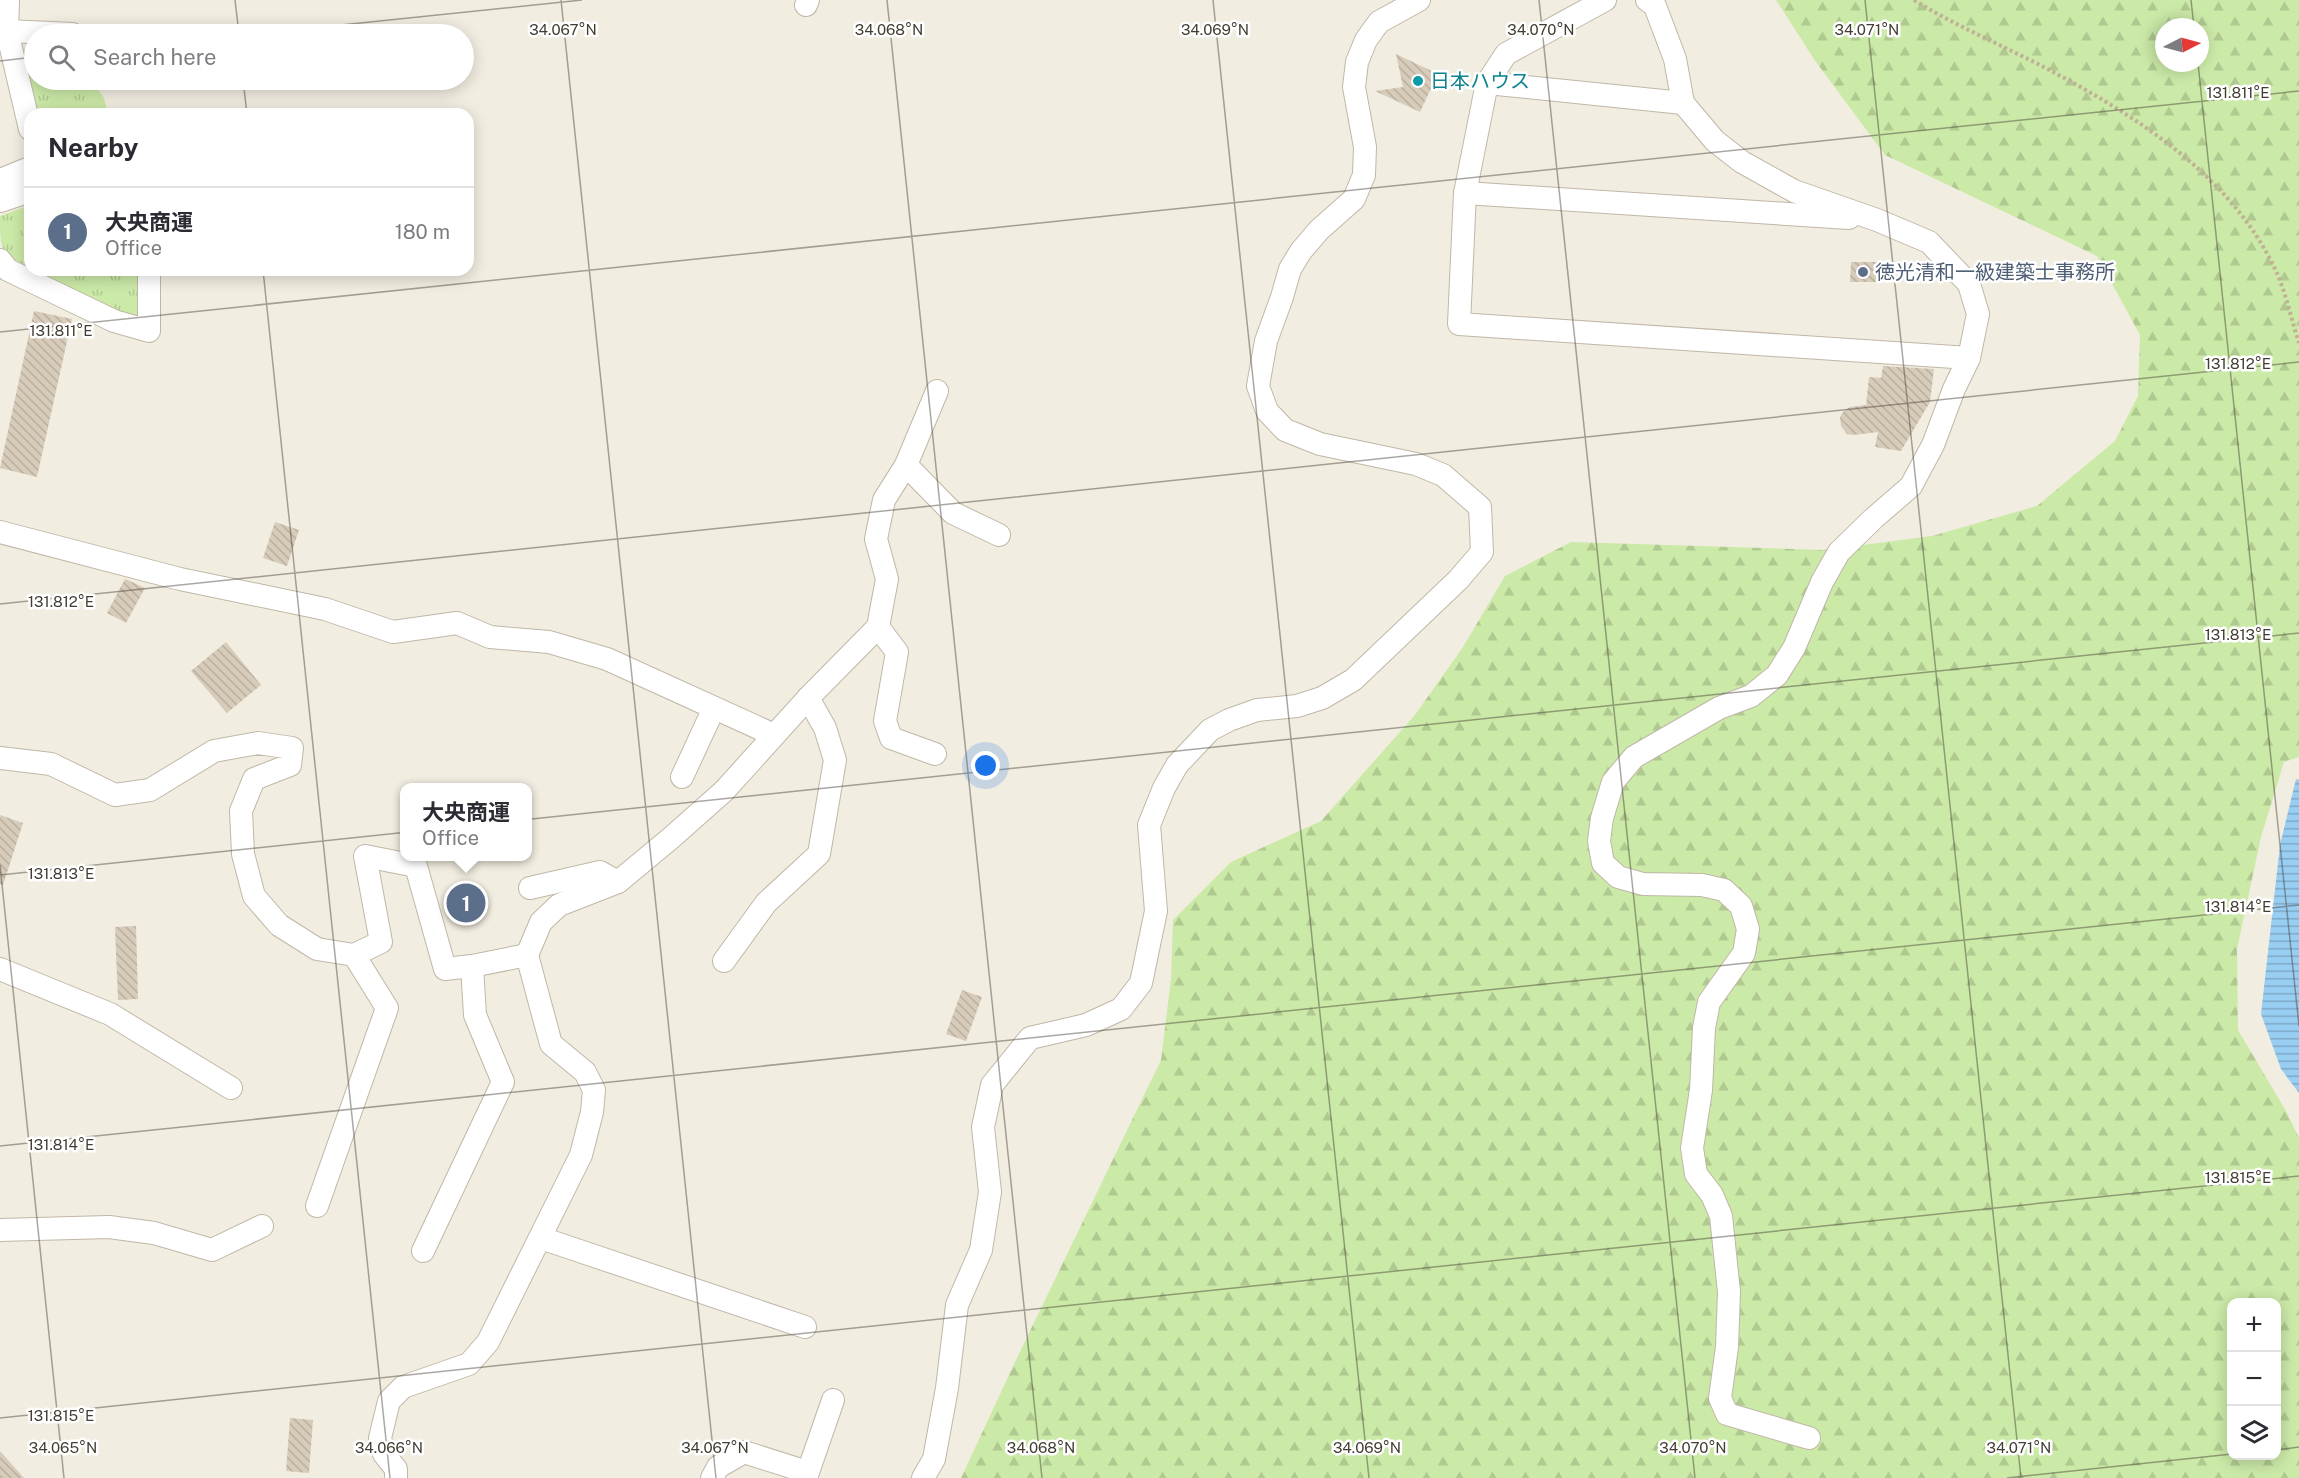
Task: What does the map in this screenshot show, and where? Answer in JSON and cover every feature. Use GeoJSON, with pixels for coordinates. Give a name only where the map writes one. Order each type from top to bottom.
{"type":"FeatureCollection","features":[{"type":"Feature","properties":{"kind":"street"},"geometry":{"type":"LineString","coordinates":[[8,0],[7,31],[25,108]]}},
{"type":"Feature","properties":{"kind":"street"},"geometry":{"type":"LineString","coordinates":[[923,1478],[934,1459],[947,1388],[957,1305],[981,1250],[990,1192],[983,1127],[992,1085],[1030,1038],[1086,1025],[1121,1009],[1141,983],[1156,911],[1149,825],[1164,788],[1177,765],[1210,730],[1229,720],[1257,710],[1297,706],[1322,698],[1353,680],[1458,580],[1482,552],[1480,507],[1443,476],[1416,464],[1320,444],[1285,430],[1267,411],[1258,386],[1266,341],[1290,269],[1301,251],[1319,230],[1354,199],[1364,175],[1365,147],[1354,87],[1357,62],[1366,40],[1379,22],[1419,0]]}},
{"type":"Feature","properties":{"kind":"street"},"geometry":{"type":"LineString","coordinates":[[1605,0],[1506,54],[1487,82],[1465,193],[1460,324],[1969,358]]}},
{"type":"Feature","properties":{"kind":"street"},"geometry":{"type":"LineString","coordinates":[[1647,0],[1654,6],[1675,59],[1683,103],[1715,141],[1742,162],[1794,191],[1877,220],[1929,242],[1969,284],[1978,314],[1969,358],[1954,389],[1933,444],[1911,486],[1839,552],[1822,582],[1794,648],[1777,675],[1750,696],[1719,708],[1634,757],[1613,782],[1602,818],[1599,841],[1603,863],[1618,877],[1643,884],[1702,885],[1724,890],[1741,906],[1748,929],[1744,953],[1709,1002],[1704,1028],[1701,1090],[1692,1148],[1696,1174],[1712,1195],[1721,1216],[1729,1292],[1727,1347],[1720,1398],[1727,1414],[1809,1438]]}},
{"type":"Feature","properties":{"kind":"street"},"geometry":{"type":"LineString","coordinates":[[7,31],[24,32]]}},
{"type":"Feature","properties":{"kind":"street"},"geometry":{"type":"LineString","coordinates":[[1487,82],[1683,103]]}},
{"type":"Feature","properties":{"kind":"street"},"geometry":{"type":"LineString","coordinates":[[0,180],[24,170]]}},
{"type":"Feature","properties":{"kind":"street"},"geometry":{"type":"LineString","coordinates":[[0,201],[24,193]]}},
{"type":"Feature","properties":{"kind":"street"},"geometry":{"type":"LineString","coordinates":[[1465,193],[1877,220]]}},
{"type":"Feature","properties":{"kind":"street"},"geometry":{"type":"LineString","coordinates":[[0,260],[8,270],[104,316],[149,331],[149,276]]}},
{"type":"Feature","properties":{"kind":"street"},"geometry":{"type":"LineString","coordinates":[[396,1478],[396,1469],[384,1454],[380,1438],[389,1401],[403,1387],[470,1364],[488,1342],[581,1155],[592,1112],[594,1090],[585,1072],[550,1044],[526,955],[541,922],[559,905],[618,882],[671,838],[724,790],[808,698],[878,627],[887,579],[876,539],[884,500],[906,465],[937,391]]}},
{"type":"Feature","properties":{"kind":"street"},"geometry":{"type":"LineString","coordinates":[[906,465],[953,513],[999,535]]}},
{"type":"Feature","properties":{"kind":"street"},"geometry":{"type":"LineString","coordinates":[[0,532],[180,579],[325,609],[393,632],[457,623],[490,638],[549,642],[607,659],[774,735]]}},
{"type":"Feature","properties":{"kind":"street"},"geometry":{"type":"LineString","coordinates":[[878,627],[897,652],[885,721],[891,738],[935,754]]}},
{"type":"Feature","properties":{"kind":"street"},"geometry":{"type":"LineString","coordinates":[[724,961],[766,903],[819,854],[835,760],[825,728],[808,698]]}},
{"type":"Feature","properties":{"kind":"street"},"geometry":{"type":"LineString","coordinates":[[682,777],[714,708]]}},
{"type":"Feature","properties":{"kind":"street"},"geometry":{"type":"LineString","coordinates":[[0,758],[51,764],[115,795],[150,790],[214,751],[258,743],[292,748],[290,765],[254,779],[241,811],[243,854],[254,896],[279,925],[317,949],[354,955],[381,942],[365,856],[416,866],[445,969],[526,955]]}},
{"type":"Feature","properties":{"kind":"street"},"geometry":{"type":"LineString","coordinates":[[530,888],[600,873],[618,882]]}},
{"type":"Feature","properties":{"kind":"street"},"geometry":{"type":"LineString","coordinates":[[317,1206],[387,1008],[354,955]]}},
{"type":"Feature","properties":{"kind":"street"},"geometry":{"type":"LineString","coordinates":[[423,1251],[503,1082],[476,1015],[472,966]]}},
{"type":"Feature","properties":{"kind":"street"},"geometry":{"type":"LineString","coordinates":[[0,969],[110,1014],[231,1088]]}},
{"type":"Feature","properties":{"kind":"street"},"geometry":{"type":"LineString","coordinates":[[0,1230],[109,1227],[154,1233],[212,1250],[262,1226]]}},
{"type":"Feature","properties":{"kind":"street"},"geometry":{"type":"LineString","coordinates":[[541,1238],[805,1327]]}},
{"type":"Feature","properties":{"kind":"street"},"geometry":{"type":"LineString","coordinates":[[712,1478],[718,1467],[744,1452],[807,1475],[833,1400]]}},
{"type":"Feature","properties":{"kind":"path"},"geometry":{"type":"LineString","coordinates":[[1914,0],[1937,14],[2054,72],[2118,110],[2169,144],[2199,170],[2227,197],[2249,224],[2276,270],[2299,343]]}},
{"type":"Feature","properties":{"kind":"green space"},"geometry":{"type":"Polygon","coordinates":[[[1776,0],[2299,0],[2299,757],[2284,762],[2261,837],[2237,949],[2238,1030],[2286,1111],[2299,1138],[2299,1478],[961,1478],[1161,1060],[1171,979],[1173,920],[1231,862],[1321,821],[1415,715],[1463,647],[1505,576],[1571,542],[1824,550],[1932,536],[2037,506],[2115,441],[2138,396],[2140,335],[2097,256],[1885,155],[1816,62],[1776,0]]]}},
{"type":"Feature","properties":{"kind":"green space"},"geometry":{"type":"Polygon","coordinates":[[[24,50],[24,73],[19,55],[24,50]]]}},
{"type":"Feature","properties":{"kind":"green space"},"geometry":{"type":"Polygon","coordinates":[[[28,90],[99,90],[106,108],[33,108],[28,90]]]}},
{"type":"Feature","properties":{"kind":"green space"},"geometry":{"type":"Polygon","coordinates":[[[24,207],[24,264],[7,254],[4,249],[0,236],[0,216],[24,207]]]}},
{"type":"Feature","properties":{"kind":"green space"},"geometry":{"type":"Polygon","coordinates":[[[45,276],[141,276],[143,321],[117,315],[45,276]]]}},
{"type":"Feature","properties":{"kind":"water"},"geometry":{"type":"Polygon","coordinates":[[[2296,779],[2299,780],[2299,1093],[2281,1069],[2261,1014],[2280,845],[2296,779]]]}},
{"type":"Feature","properties":{"kind":"building","name":"日本ハウス"},"geometry":{"type":"Polygon","coordinates":[[[1396,54],[1438,74],[1420,112],[1375,91],[1403,87],[1396,54]]]}},
{"type":"Feature","properties":{"kind":"building","name":"徳光清和一級建築士事務所"},"geometry":{"type":"Polygon","coordinates":[[[1851,262],[1876,262],[1876,282],[1850,282],[1851,262]]]}},
{"type":"Feature","properties":{"kind":"building"},"geometry":{"type":"Polygon","coordinates":[[[34,311],[72,319],[37,477],[0,468],[34,311]]]}},
{"type":"Feature","properties":{"kind":"building"},"geometry":{"type":"Polygon","coordinates":[[[1883,366],[1934,369],[1930,402],[1901,451],[1875,447],[1878,432],[1853,435],[1847,434],[1841,426],[1840,417],[1843,412],[1850,407],[1866,405],[1869,377],[1881,378],[1883,366]]]}},
{"type":"Feature","properties":{"kind":"building"},"geometry":{"type":"Polygon","coordinates":[[[275,522],[299,530],[287,566],[263,558],[275,522]]]}},
{"type":"Feature","properties":{"kind":"building"},"geometry":{"type":"Polygon","coordinates":[[[125,579],[145,588],[126,623],[107,613],[125,579]]]}},
{"type":"Feature","properties":{"kind":"building"},"geometry":{"type":"Polygon","coordinates":[[[226,642],[261,685],[227,713],[191,671],[226,642]]]}},
{"type":"Feature","properties":{"kind":"building"},"geometry":{"type":"Polygon","coordinates":[[[0,815],[23,823],[3,885],[0,884],[0,815]]]}},
{"type":"Feature","properties":{"kind":"building"},"geometry":{"type":"Polygon","coordinates":[[[474,887],[477,918],[457,920],[454,889],[474,887]]]}},
{"type":"Feature","properties":{"kind":"building"},"geometry":{"type":"Polygon","coordinates":[[[136,926],[138,999],[118,1000],[115,927],[136,926]]]}},
{"type":"Feature","properties":{"kind":"building"},"geometry":{"type":"Polygon","coordinates":[[[962,990],[982,997],[966,1041],[946,1034],[962,990]]]}},
{"type":"Feature","properties":{"kind":"building"},"geometry":{"type":"Polygon","coordinates":[[[290,1418],[313,1420],[309,1473],[286,1471],[290,1418]]]}},
{"type":"Feature","properties":{"kind":"building"},"geometry":{"type":"Polygon","coordinates":[[[0,1451],[24,1478],[0,1478],[0,1451]]]}},
{"type":"Feature","properties":{"kind":"place","name":"日本ハウス"},"geometry":{"type":"Point","coordinates":[1418,81]}},
{"type":"Feature","properties":{"kind":"place","name":"徳光清和一級建築士事務所"},"geometry":{"type":"Point","coordinates":[1863,272]}},
{"type":"Feature","properties":{"kind":"place","name":"大央商運"},"geometry":{"type":"Point","coordinates":[466,903]}}]}
